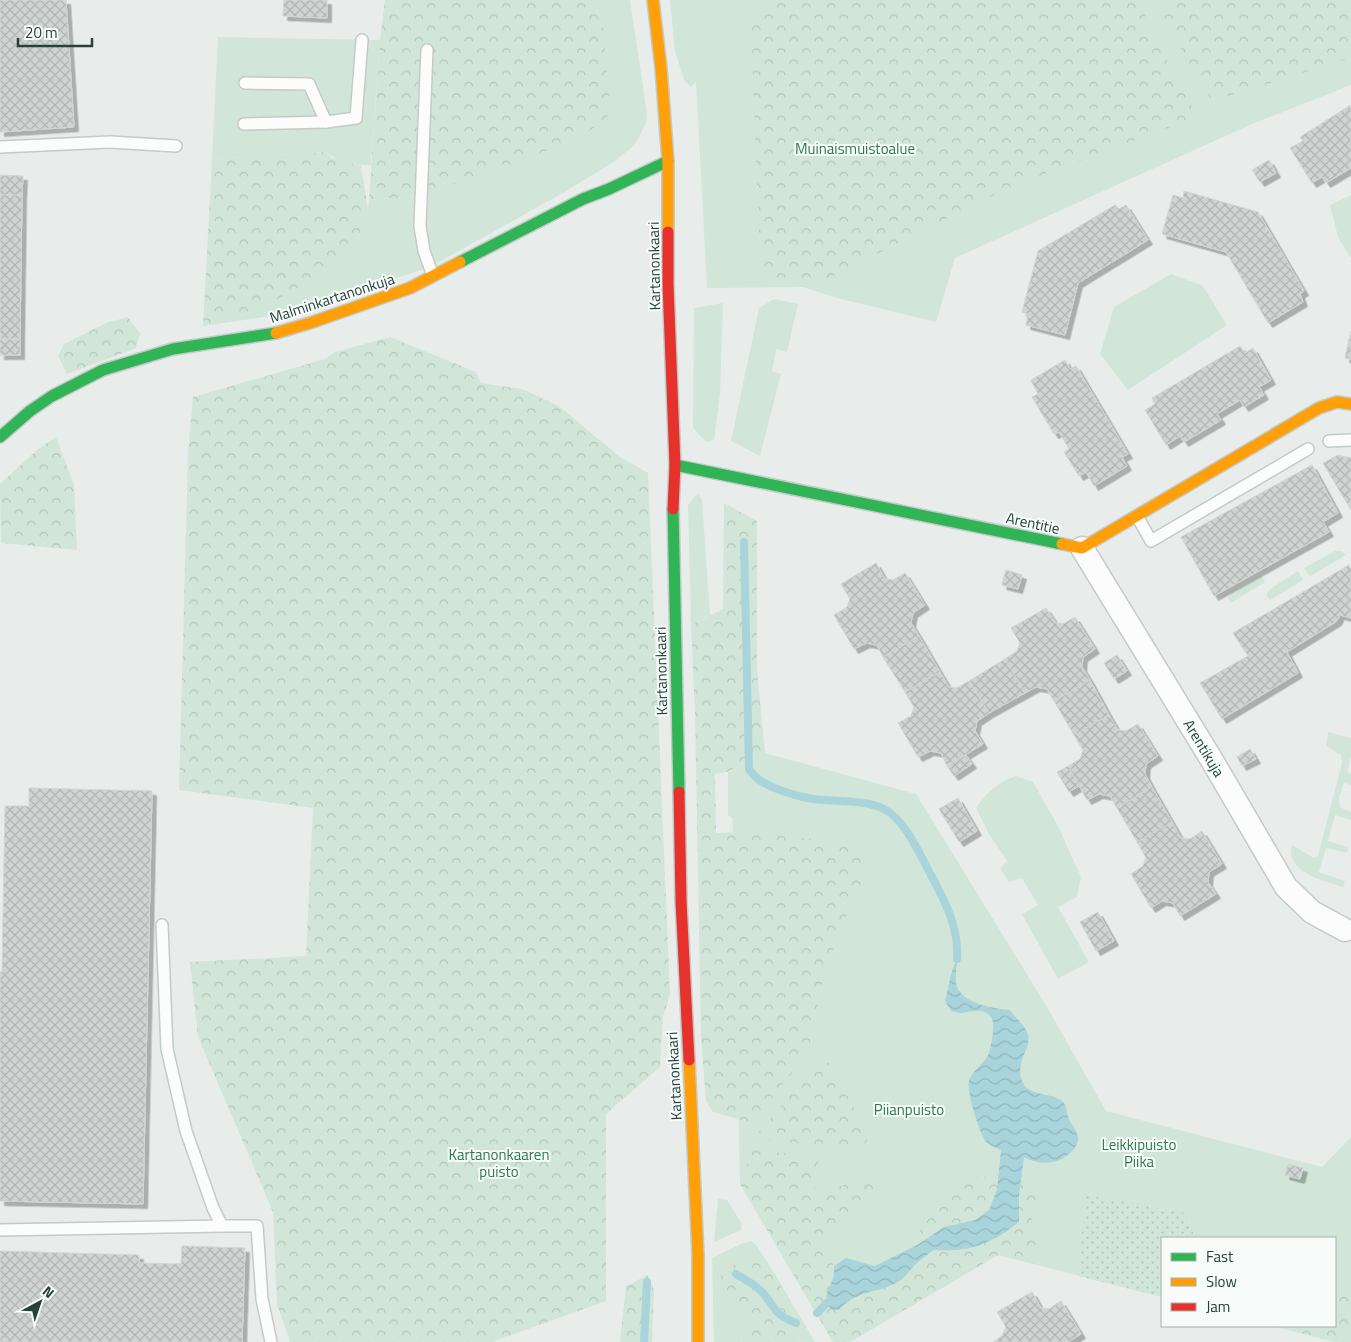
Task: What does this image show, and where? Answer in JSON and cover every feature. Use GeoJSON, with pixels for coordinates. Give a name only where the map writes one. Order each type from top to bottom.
{"type":"FeatureCollection","features":[{"type":"Feature","properties":{"kind":"street","name":"Kartanonkaari"},"geometry":{"type":"LineString","coordinates":[[653,0],[661,68],[668,161],[668,284],[675,465],[673,520],[681,901],[698,1255],[698,1342]]}},
{"type":"Feature","properties":{"kind":"street","name":"Malminkartanonkuja"},"geometry":{"type":"LineString","coordinates":[[0,437],[52,396],[103,370],[129,360],[172,349],[267,335],[310,324],[410,288],[583,199],[668,161]]}},
{"type":"Feature","properties":{"kind":"street"},"geometry":{"type":"LineString","coordinates":[[1082,548],[1319,408],[1337,402],[1351,404]]}},
{"type":"Feature","properties":{"kind":"street","name":"Arentitie"},"geometry":{"type":"LineString","coordinates":[[675,465],[1082,548]]}},
{"type":"Feature","properties":{"kind":"street","name":"Arentikuja"},"geometry":{"type":"LineString","coordinates":[[1082,548],[1213,762],[1286,887],[1312,912],[1348,934]]}},
{"type":"Feature","properties":{"kind":"lane"},"geometry":{"type":"LineString","coordinates":[[244,124],[326,122],[356,118],[362,40]]}},
{"type":"Feature","properties":{"kind":"lane"},"geometry":{"type":"LineString","coordinates":[[427,50],[420,226],[424,251],[433,276]]}},
{"type":"Feature","properties":{"kind":"lane"},"geometry":{"type":"LineString","coordinates":[[245,83],[308,84],[326,122]]}},
{"type":"Feature","properties":{"kind":"lane"},"geometry":{"type":"LineString","coordinates":[[0,148],[110,142],[176,146]]}},
{"type":"Feature","properties":{"kind":"lane"},"geometry":{"type":"LineString","coordinates":[[1328,441],[1351,440]]}},
{"type":"Feature","properties":{"kind":"lane"},"geometry":{"type":"LineString","coordinates":[[1137,516],[1151,541],[1308,449]]}},
{"type":"Feature","properties":{"kind":"lane"},"geometry":{"type":"LineString","coordinates":[[162,925],[167,1049],[186,1131],[222,1226]]}},
{"type":"Feature","properties":{"kind":"lane"},"geometry":{"type":"LineString","coordinates":[[0,1230],[257,1226],[262,1298],[271,1342]]}},
{"type":"Feature","properties":{"kind":"green space"},"geometry":{"type":"Polygon","coordinates":[[[385,0],[600,0],[611,113],[581,138],[498,169],[469,177],[431,195],[369,200],[380,40],[385,0]]]}},
{"type":"Feature","properties":{"kind":"green space"},"geometry":{"type":"Polygon","coordinates":[[[454,0],[630,0],[647,114],[646,123],[637,141],[612,163],[561,194],[430,267],[328,301],[265,317],[203,326],[258,310],[301,286],[334,263],[359,236],[369,200],[431,195],[454,0]]]}},
{"type":"Feature","properties":{"kind":"green space","name":"Muinaismuistoalue"},"geometry":{"type":"Polygon","coordinates":[[[670,0],[1351,0],[1351,85],[1252,124],[955,258],[936,322],[837,298],[803,287],[707,288],[696,82],[691,87],[685,82],[675,52],[670,0]]]}},
{"type":"Feature","properties":{"kind":"green space","name":"Muinaismuistoalue"},"geometry":{"type":"Polygon","coordinates":[[[770,0],[1141,0],[1141,5],[1155,38],[1197,117],[1008,188],[816,285],[788,281],[775,277],[762,269],[759,239],[751,28],[757,16],[770,0]]]}},
{"type":"Feature","properties":{"kind":"green space"},"geometry":{"type":"Polygon","coordinates":[[[1159,0],[1351,0],[1351,58],[1212,101],[1165,22],[1159,0]]]}},
{"type":"Feature","properties":{"kind":"green space"},"geometry":{"type":"Polygon","coordinates":[[[218,37],[380,40],[371,165],[348,163],[336,159],[327,152],[212,159],[218,37]]]}},
{"type":"Feature","properties":{"kind":"green space"},"geometry":{"type":"Polygon","coordinates":[[[327,152],[332,158],[361,166],[368,209],[359,236],[334,263],[301,286],[258,310],[203,326],[212,159],[327,152]]]}},
{"type":"Feature","properties":{"kind":"green space"},"geometry":{"type":"Polygon","coordinates":[[[1351,195],[1351,258],[1338,237],[1330,205],[1351,195]]]}},
{"type":"Feature","properties":{"kind":"green space"},"geometry":{"type":"Polygon","coordinates":[[[1171,274],[1203,286],[1227,325],[1128,390],[1100,354],[1114,307],[1171,274]]]}},
{"type":"Feature","properties":{"kind":"green space"},"geometry":{"type":"Polygon","coordinates":[[[774,299],[798,304],[787,352],[776,349],[772,371],[781,374],[760,456],[731,441],[759,308],[774,299]]]}},
{"type":"Feature","properties":{"kind":"green space"},"geometry":{"type":"Polygon","coordinates":[[[723,303],[720,394],[714,440],[707,442],[693,427],[694,308],[723,303]]]}},
{"type":"Feature","properties":{"kind":"green space"},"geometry":{"type":"Polygon","coordinates":[[[128,317],[140,334],[136,348],[67,374],[58,356],[64,344],[106,323],[128,317]]]}},
{"type":"Feature","properties":{"kind":"green space","name":"Kartanonkaaren puisto"},"geometry":{"type":"Polygon","coordinates":[[[390,337],[476,372],[481,383],[522,389],[559,406],[620,457],[648,473],[670,995],[663,1017],[660,1067],[606,1114],[606,1301],[492,1342],[290,1342],[277,1304],[273,1212],[198,1037],[190,962],[306,956],[313,808],[179,790],[188,453],[193,397],[325,359],[335,352],[390,337]]]}},
{"type":"Feature","properties":{"kind":"green space"},"geometry":{"type":"Polygon","coordinates":[[[56,437],[74,485],[77,550],[1,543],[0,484],[38,449],[56,437]]]}},
{"type":"Feature","properties":{"kind":"green space"},"geometry":{"type":"Polygon","coordinates":[[[698,493],[702,500],[710,615],[691,625],[688,505],[698,493]]]}},
{"type":"Feature","properties":{"kind":"green space"},"geometry":{"type":"Polygon","coordinates":[[[724,503],[757,521],[757,669],[765,753],[727,772],[715,774],[716,833],[739,832],[845,842],[862,854],[865,863],[861,883],[829,959],[819,994],[813,1036],[803,1059],[758,1116],[748,1122],[713,1112],[706,1101],[701,1037],[695,713],[691,625],[723,609],[724,503]]]}},
{"type":"Feature","properties":{"kind":"green space"},"geometry":{"type":"Polygon","coordinates":[[[1335,551],[1342,551],[1346,555],[1310,576],[1304,568],[1335,551]]]}},
{"type":"Feature","properties":{"kind":"green space"},"geometry":{"type":"Polygon","coordinates":[[[1298,571],[1303,580],[1270,600],[1266,595],[1270,589],[1298,571]]]}},
{"type":"Feature","properties":{"kind":"green space"},"geometry":{"type":"Polygon","coordinates":[[[1262,576],[1265,582],[1231,603],[1227,597],[1262,576]]]}},
{"type":"Feature","properties":{"kind":"green space"},"geometry":{"type":"Polygon","coordinates":[[[1328,732],[1351,738],[1351,757],[1347,772],[1351,774],[1351,785],[1344,783],[1339,797],[1340,807],[1351,812],[1351,820],[1335,815],[1328,841],[1348,847],[1347,853],[1326,848],[1319,872],[1345,881],[1343,887],[1326,882],[1300,869],[1294,862],[1291,854],[1292,845],[1314,858],[1318,856],[1342,763],[1341,755],[1326,746],[1328,732]]]}},
{"type":"Feature","properties":{"kind":"green space","name":"Piianpuisto"},"geometry":{"type":"Polygon","coordinates":[[[765,753],[916,794],[1047,1007],[1106,1111],[1322,1167],[1351,1137],[1351,1342],[1335,1342],[1277,1327],[1336,1327],[1336,1237],[1161,1237],[1161,1297],[998,1255],[850,1342],[833,1342],[740,1184],[733,833],[732,818],[728,815],[728,772],[765,753]]]}},
{"type":"Feature","properties":{"kind":"green space"},"geometry":{"type":"Polygon","coordinates":[[[1016,776],[1033,782],[1058,826],[1081,877],[1077,897],[1058,907],[1089,962],[1058,979],[1022,914],[1038,905],[1022,878],[1009,882],[1000,868],[1007,861],[989,834],[976,808],[1003,781],[1016,776]]]}},
{"type":"Feature","properties":{"kind":"green space"},"geometry":{"type":"Polygon","coordinates":[[[817,1060],[829,1063],[870,1136],[863,1147],[826,1147],[759,1138],[758,1133],[817,1060]]]}},
{"type":"Feature","properties":{"kind":"green space"},"geometry":{"type":"Polygon","coordinates":[[[753,1149],[821,1158],[816,1170],[815,1190],[823,1194],[856,1182],[867,1183],[878,1189],[876,1199],[841,1223],[823,1241],[830,1254],[834,1269],[833,1279],[827,1296],[830,1309],[839,1309],[851,1299],[892,1284],[907,1273],[918,1262],[917,1239],[919,1232],[960,1187],[976,1177],[1002,1179],[1035,1186],[1042,1195],[1037,1203],[1031,1222],[1036,1243],[1038,1265],[998,1255],[850,1342],[833,1342],[740,1184],[753,1149]]]}},
{"type":"Feature","properties":{"kind":"green space"},"geometry":{"type":"Polygon","coordinates":[[[1086,1195],[1185,1213],[1195,1237],[1161,1237],[1161,1297],[1078,1276],[1086,1195]]]}},
{"type":"Feature","properties":{"kind":"green space"},"geometry":{"type":"Polygon","coordinates":[[[718,1199],[727,1200],[742,1224],[741,1230],[714,1242],[718,1199]]]}},
{"type":"Feature","properties":{"kind":"green space"},"geometry":{"type":"Polygon","coordinates":[[[751,1241],[757,1246],[784,1290],[766,1268],[740,1307],[760,1321],[762,1326],[749,1327],[739,1331],[736,1342],[714,1342],[712,1258],[751,1241]]]}},
{"type":"Feature","properties":{"kind":"green space"},"geometry":{"type":"Polygon","coordinates":[[[748,1261],[765,1267],[779,1283],[788,1296],[793,1308],[794,1315],[790,1329],[795,1338],[807,1342],[736,1342],[739,1331],[749,1327],[762,1326],[760,1321],[726,1297],[721,1288],[721,1274],[737,1263],[748,1261]]]}},
{"type":"Feature","properties":{"kind":"green space"},"geometry":{"type":"Polygon","coordinates":[[[648,1275],[654,1290],[652,1342],[620,1342],[626,1286],[648,1275]]]}},
{"type":"Feature","properties":{"kind":"green space"},"geometry":{"type":"Polygon","coordinates":[[[1336,1290],[1351,1292],[1351,1342],[1335,1342],[1277,1327],[1336,1327],[1336,1290]]]}},
{"type":"Feature","properties":{"kind":"green space"},"geometry":{"type":"Polygon","coordinates":[[[791,1301],[815,1342],[807,1342],[795,1338],[790,1329],[794,1317],[791,1301]]]}},
{"type":"Feature","properties":{"kind":"water"},"geometry":{"type":"Polygon","coordinates":[[[957,959],[956,984],[959,991],[979,1004],[1010,1010],[1025,1028],[1029,1040],[1020,1069],[1023,1083],[1036,1093],[1054,1097],[1063,1102],[1069,1120],[1076,1130],[1078,1142],[1068,1155],[1056,1161],[1043,1163],[1024,1157],[1019,1195],[1019,1222],[1008,1230],[989,1241],[969,1248],[934,1250],[894,1284],[862,1294],[839,1310],[830,1309],[827,1293],[833,1277],[834,1266],[846,1258],[875,1266],[917,1245],[944,1227],[975,1220],[989,1210],[997,1190],[1001,1150],[987,1143],[984,1139],[974,1113],[969,1086],[972,1074],[989,1054],[993,1025],[991,1017],[984,1012],[962,1013],[951,1011],[945,1001],[951,974],[957,959]]]}},
{"type":"Feature","properties":{"kind":"building"},"geometry":{"type":"Polygon","coordinates":[[[0,0],[66,0],[74,127],[0,132],[0,0]]]}},
{"type":"Feature","properties":{"kind":"building"},"geometry":{"type":"Polygon","coordinates":[[[284,0],[327,0],[327,18],[283,16],[284,0]]]}},
{"type":"Feature","properties":{"kind":"building"},"geometry":{"type":"Polygon","coordinates":[[[1351,105],[1351,168],[1326,183],[1322,177],[1312,183],[1290,148],[1303,141],[1300,137],[1351,105]]]}},
{"type":"Feature","properties":{"kind":"building"},"geometry":{"type":"Polygon","coordinates":[[[1269,160],[1276,173],[1260,182],[1252,170],[1269,160]]]}},
{"type":"Feature","properties":{"kind":"building"},"geometry":{"type":"Polygon","coordinates":[[[0,175],[23,176],[22,195],[0,195],[0,175]]]}},
{"type":"Feature","properties":{"kind":"building"},"geometry":{"type":"Polygon","coordinates":[[[1184,191],[1258,212],[1304,291],[1300,294],[1303,302],[1268,323],[1226,252],[1162,234],[1173,195],[1183,198],[1184,191]]]}},
{"type":"Feature","properties":{"kind":"building"},"geometry":{"type":"Polygon","coordinates":[[[0,195],[22,195],[20,339],[0,339],[0,195]]]}},
{"type":"Feature","properties":{"kind":"building"},"geometry":{"type":"Polygon","coordinates":[[[1115,205],[1119,209],[1126,205],[1148,240],[1078,283],[1065,335],[1026,325],[1028,314],[1022,312],[1038,251],[1115,205]]]}},
{"type":"Feature","properties":{"kind":"building"},"geometry":{"type":"Polygon","coordinates":[[[1351,331],[1351,359],[1345,358],[1351,331]]]}},
{"type":"Feature","properties":{"kind":"building"},"geometry":{"type":"Polygon","coordinates":[[[0,339],[20,339],[20,355],[0,355],[0,339]]]}},
{"type":"Feature","properties":{"kind":"building"},"geometry":{"type":"Polygon","coordinates":[[[1240,346],[1245,353],[1253,348],[1271,380],[1259,387],[1264,395],[1244,407],[1240,400],[1217,414],[1221,420],[1184,442],[1180,436],[1166,445],[1145,410],[1155,404],[1152,398],[1240,346]]]}},
{"type":"Feature","properties":{"kind":"building"},"geometry":{"type":"Polygon","coordinates":[[[1065,360],[1070,369],[1076,366],[1128,454],[1122,457],[1127,466],[1094,486],[1086,472],[1079,476],[1064,452],[1069,449],[1059,432],[1054,434],[1032,397],[1038,394],[1031,380],[1065,360]]]}},
{"type":"Feature","properties":{"kind":"building"},"geometry":{"type":"Polygon","coordinates":[[[1338,455],[1351,458],[1351,510],[1323,463],[1338,455]]]}},
{"type":"Feature","properties":{"kind":"building"},"geometry":{"type":"Polygon","coordinates":[[[1312,465],[1338,513],[1323,522],[1329,532],[1214,596],[1181,537],[1312,465]]]}},
{"type":"Feature","properties":{"kind":"building"},"geometry":{"type":"Polygon","coordinates":[[[876,563],[885,579],[893,580],[905,573],[925,605],[913,613],[911,623],[919,636],[883,657],[877,645],[866,643],[854,649],[834,615],[847,607],[850,599],[841,584],[876,563]]]}},
{"type":"Feature","properties":{"kind":"building"},"geometry":{"type":"Polygon","coordinates":[[[1349,565],[1351,569],[1351,618],[1340,615],[1337,621],[1287,652],[1298,673],[1222,719],[1200,683],[1248,656],[1233,633],[1349,565]]]}},
{"type":"Feature","properties":{"kind":"building"},"geometry":{"type":"Polygon","coordinates":[[[1006,570],[1022,575],[1018,589],[1002,585],[1006,570]]]}},
{"type":"Feature","properties":{"kind":"building"},"geometry":{"type":"Polygon","coordinates":[[[1046,608],[1056,623],[1063,624],[1075,617],[1095,649],[1083,657],[1082,667],[1090,680],[1054,701],[1047,689],[1036,687],[1025,693],[1005,659],[1017,651],[1020,643],[1011,628],[1046,608]]]}},
{"type":"Feature","properties":{"kind":"building"},"geometry":{"type":"Polygon","coordinates":[[[919,636],[940,672],[905,692],[883,657],[919,636]]]}},
{"type":"Feature","properties":{"kind":"building"},"geometry":{"type":"Polygon","coordinates":[[[1117,655],[1127,671],[1114,679],[1104,663],[1117,655]]]}},
{"type":"Feature","properties":{"kind":"building"},"geometry":{"type":"Polygon","coordinates":[[[1005,659],[1025,693],[989,713],[969,681],[1005,659]]]}},
{"type":"Feature","properties":{"kind":"building"},"geometry":{"type":"Polygon","coordinates":[[[940,672],[949,687],[957,688],[969,681],[989,713],[977,721],[975,731],[983,744],[947,766],[941,753],[930,751],[918,757],[898,723],[911,716],[914,707],[905,692],[940,672]]]}},
{"type":"Feature","properties":{"kind":"building"},"geometry":{"type":"Polygon","coordinates":[[[1090,680],[1109,715],[1074,735],[1054,701],[1090,680]]]}},
{"type":"Feature","properties":{"kind":"building"},"geometry":{"type":"Polygon","coordinates":[[[1109,715],[1118,730],[1126,731],[1138,724],[1158,756],[1146,764],[1145,774],[1152,787],[1117,808],[1110,796],[1099,794],[1087,800],[1068,766],[1080,759],[1083,750],[1074,735],[1109,715]]]}},
{"type":"Feature","properties":{"kind":"building"},"geometry":{"type":"Polygon","coordinates":[[[1250,749],[1256,759],[1242,766],[1237,757],[1250,749]]]}},
{"type":"Feature","properties":{"kind":"building"},"geometry":{"type":"Polygon","coordinates":[[[966,755],[972,764],[954,776],[947,766],[966,755]]]}},
{"type":"Feature","properties":{"kind":"building"},"geometry":{"type":"Polygon","coordinates":[[[1068,766],[1079,786],[1069,792],[1057,772],[1068,766]]]}},
{"type":"Feature","properties":{"kind":"building"},"geometry":{"type":"Polygon","coordinates":[[[1152,787],[1172,822],[1137,842],[1117,808],[1152,787]]]}},
{"type":"Feature","properties":{"kind":"building"},"geometry":{"type":"Polygon","coordinates":[[[29,788],[152,791],[143,1204],[0,1201],[0,972],[2,972],[5,806],[29,806],[29,788]]]}},
{"type":"Feature","properties":{"kind":"building"},"geometry":{"type":"Polygon","coordinates":[[[958,798],[977,831],[959,842],[939,809],[958,798]]]}},
{"type":"Feature","properties":{"kind":"building"},"geometry":{"type":"Polygon","coordinates":[[[1172,822],[1181,838],[1190,839],[1202,831],[1222,864],[1209,872],[1208,882],[1216,894],[1180,916],[1173,903],[1162,901],[1151,908],[1131,874],[1143,866],[1146,858],[1137,842],[1172,822]]]}},
{"type":"Feature","properties":{"kind":"building"},"geometry":{"type":"Polygon","coordinates":[[[1098,912],[1114,941],[1096,951],[1080,922],[1098,912]]]}},
{"type":"Feature","properties":{"kind":"building"},"geometry":{"type":"Polygon","coordinates":[[[1288,1164],[1303,1168],[1300,1179],[1285,1175],[1288,1164]]]}},
{"type":"Feature","properties":{"kind":"building"},"geometry":{"type":"Polygon","coordinates":[[[182,1246],[245,1248],[242,1342],[0,1342],[0,1251],[139,1255],[139,1263],[181,1264],[182,1246]]]}},
{"type":"Feature","properties":{"kind":"building"},"geometry":{"type":"Polygon","coordinates":[[[1032,1292],[1041,1308],[1049,1309],[1061,1301],[1081,1334],[1068,1342],[993,1342],[1002,1336],[1006,1327],[997,1312],[1032,1292]]]}},
{"type":"Feature","properties":{"kind":"waterway"},"geometry":{"type":"LineString","coordinates":[[744,542],[749,769],[755,777],[763,782],[788,793],[813,799],[867,804],[884,809],[892,814],[912,839],[947,906],[956,937],[957,959]]}},
{"type":"Feature","properties":{"kind":"waterway"},"geometry":{"type":"LineString","coordinates":[[736,1274],[759,1289],[779,1314],[796,1323]]}},
{"type":"Feature","properties":{"kind":"waterway"},"geometry":{"type":"LineString","coordinates":[[644,1342],[647,1282]]}},
{"type":"Feature","properties":{"kind":"waterway"},"geometry":{"type":"LineString","coordinates":[[817,1313],[827,1303]]}},
{"type":"Feature","properties":{"kind":"traffic: fast"},"geometry":{"type":"LineString","coordinates":[[460,262],[583,199],[668,161]]}},
{"type":"Feature","properties":{"kind":"traffic: fast"},"geometry":{"type":"LineString","coordinates":[[0,437],[30,411],[52,396],[103,370],[173,349],[276,333]]}},
{"type":"Feature","properties":{"kind":"traffic: fast"},"geometry":{"type":"LineString","coordinates":[[675,465],[1062,544]]}},
{"type":"Feature","properties":{"kind":"traffic: fast"},"geometry":{"type":"LineString","coordinates":[[673,509],[679,792]]}},
{"type":"Feature","properties":{"kind":"traffic: slow"},"geometry":{"type":"LineString","coordinates":[[653,0],[661,68],[668,161],[668,232]]}},
{"type":"Feature","properties":{"kind":"traffic: slow"},"geometry":{"type":"LineString","coordinates":[[276,333],[410,288],[460,262]]}},
{"type":"Feature","properties":{"kind":"traffic: slow"},"geometry":{"type":"LineString","coordinates":[[1062,544],[1082,548],[1319,408],[1337,402],[1351,404]]}},
{"type":"Feature","properties":{"kind":"traffic: slow"},"geometry":{"type":"LineString","coordinates":[[689,1060],[698,1255],[698,1342]]}},
{"type":"Feature","properties":{"kind":"traffic: jam"},"geometry":{"type":"LineString","coordinates":[[668,232],[668,284],[675,465],[673,509]]}},
{"type":"Feature","properties":{"kind":"traffic: jam"},"geometry":{"type":"LineString","coordinates":[[679,792],[681,901],[689,1060]]}},
{"type":"Feature","properties":{"kind":"park label","name":"Leikkipuisto Piika"},"geometry":{"type":"Point","coordinates":[1139,1152]}}]}
